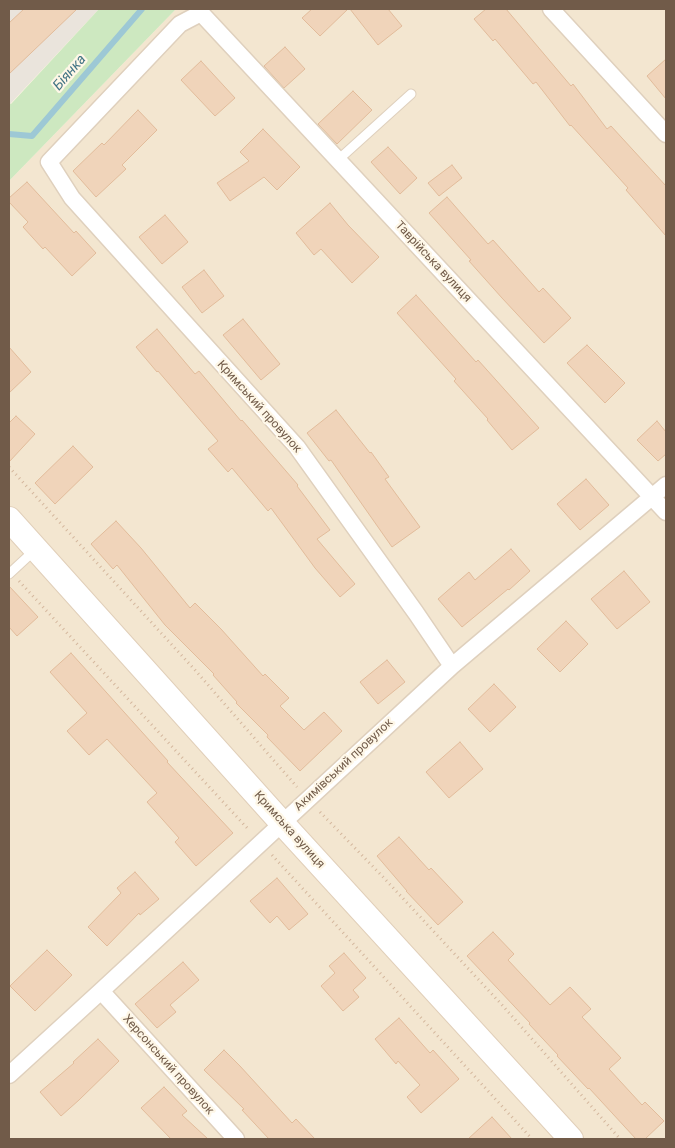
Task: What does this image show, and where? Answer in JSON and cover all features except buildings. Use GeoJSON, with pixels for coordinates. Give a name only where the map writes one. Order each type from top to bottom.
{"type":"FeatureCollection","features":[{"type":"Feature","properties":{"kind":"street"},"geometry":{"type":"LineString","coordinates":[[551,9],[666,134]]}},
{"type":"Feature","properties":{"kind":"street","name":"Таврійська вулиця"},"geometry":{"type":"LineString","coordinates":[[49,162],[180,24],[200,13],[666,512]]}},
{"type":"Feature","properties":{"kind":"street","name":"Кримський провулок"},"geometry":{"type":"LineString","coordinates":[[49,162],[72,198],[297,448],[452,666]]}},
{"type":"Feature","properties":{"kind":"street","name":"Акимівський провулок"},"geometry":{"type":"LineString","coordinates":[[9,1075],[452,666],[666,485]]}},
{"type":"Feature","properties":{"kind":"street","name":"Кримська вулиця"},"geometry":{"type":"LineString","coordinates":[[9,519],[282,823],[571,1139]]}},
{"type":"Feature","properties":{"kind":"street","name":"Херсонський провулок"},"geometry":{"type":"LineString","coordinates":[[101,992],[236,1139]]}},
{"type":"Feature","properties":{"kind":"lane"},"geometry":{"type":"LineString","coordinates":[[338,160],[411,94]]}},
{"type":"Feature","properties":{"kind":"lane"},"geometry":{"type":"LineString","coordinates":[[9,574],[36,548]]}},
{"type":"Feature","properties":{"kind":"path"},"geometry":{"type":"LineString","coordinates":[[9,467],[188,663],[308,799],[503,1006],[620,1139]]}},
{"type":"Feature","properties":{"kind":"shaded area"},"geometry":{"type":"Polygon","coordinates":[[[9,9],[99,9],[10,104],[9,103],[9,9]]]}},
{"type":"Feature","properties":{"kind":"shaded area"},"geometry":{"type":"Polygon","coordinates":[[[176,9],[666,9],[666,1139],[9,1139],[9,181],[176,9]]]}},
{"type":"Feature","properties":{"kind":"green space"},"geometry":{"type":"Polygon","coordinates":[[[99,9],[176,9],[9,181],[9,103],[11,104],[99,9]]]}},
{"type":"Feature","properties":{"kind":"waterway","name":"Біянка"},"geometry":{"type":"LineString","coordinates":[[9,134],[32,136],[142,9]]}}]}
